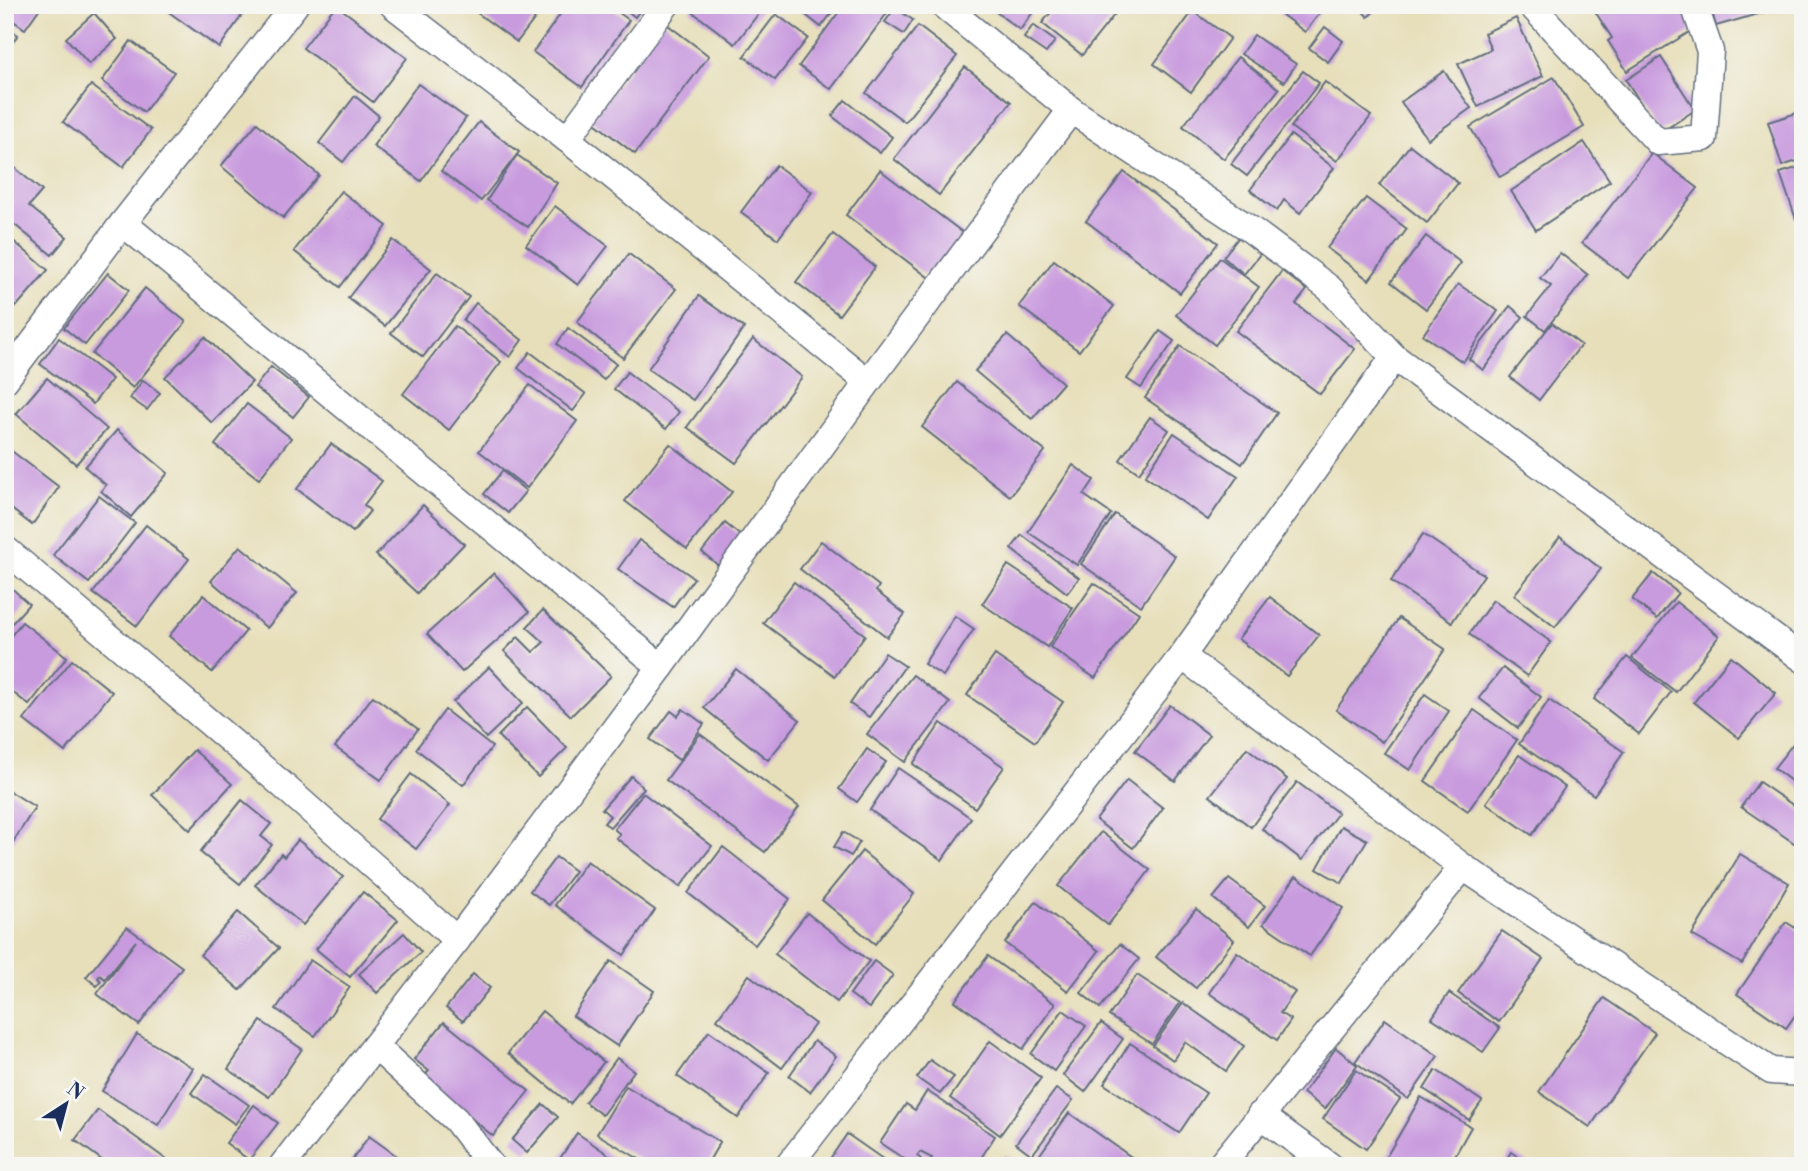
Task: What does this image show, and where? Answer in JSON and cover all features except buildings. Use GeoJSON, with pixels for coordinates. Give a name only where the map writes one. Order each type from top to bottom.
{"type":"FeatureCollection","features":[{"type":"Feature","properties":{"kind":"street"},"geometry":{"type":"LineString","coordinates":[[5,380],[122,223],[295,5]]}},
{"type":"Feature","properties":{"kind":"street"},"geometry":{"type":"LineString","coordinates":[[393,5],[567,139],[868,382]]}},
{"type":"Feature","properties":{"kind":"street"},"geometry":{"type":"LineString","coordinates":[[567,139],[666,5]]}},
{"type":"Feature","properties":{"kind":"street"},"geometry":{"type":"LineString","coordinates":[[943,5],[1071,110],[1250,229],[1329,288],[1394,356],[1803,659]]}},
{"type":"Feature","properties":{"kind":"street"},"geometry":{"type":"LineString","coordinates":[[1531,5],[1658,142],[1704,138],[1710,51],[1694,5]]}},
{"type":"Feature","properties":{"kind":"street"},"geometry":{"type":"LineString","coordinates":[[282,1166],[457,940],[661,667],[868,382],[1071,110]]}},
{"type":"Feature","properties":{"kind":"street"},"geometry":{"type":"LineString","coordinates":[[122,223],[661,667]]}},
{"type":"Feature","properties":{"kind":"street"},"geometry":{"type":"LineString","coordinates":[[788,1166],[1182,656],[1394,356]]}},
{"type":"Feature","properties":{"kind":"street"},"geometry":{"type":"LineString","coordinates":[[5,549],[278,780],[457,940]]}},
{"type":"Feature","properties":{"kind":"street"},"geometry":{"type":"LineString","coordinates":[[1182,656],[1463,867],[1771,1071],[1803,1073]]}},
{"type":"Feature","properties":{"kind":"street"},"geometry":{"type":"LineString","coordinates":[[1220,1166],[1463,867]]}},
{"type":"Feature","properties":{"kind":"street"},"geometry":{"type":"LineString","coordinates":[[375,1046],[456,1120],[491,1166]]}},
{"type":"Feature","properties":{"kind":"street"},"geometry":{"type":"LineString","coordinates":[[1260,1115],[1330,1166]]}}]}
